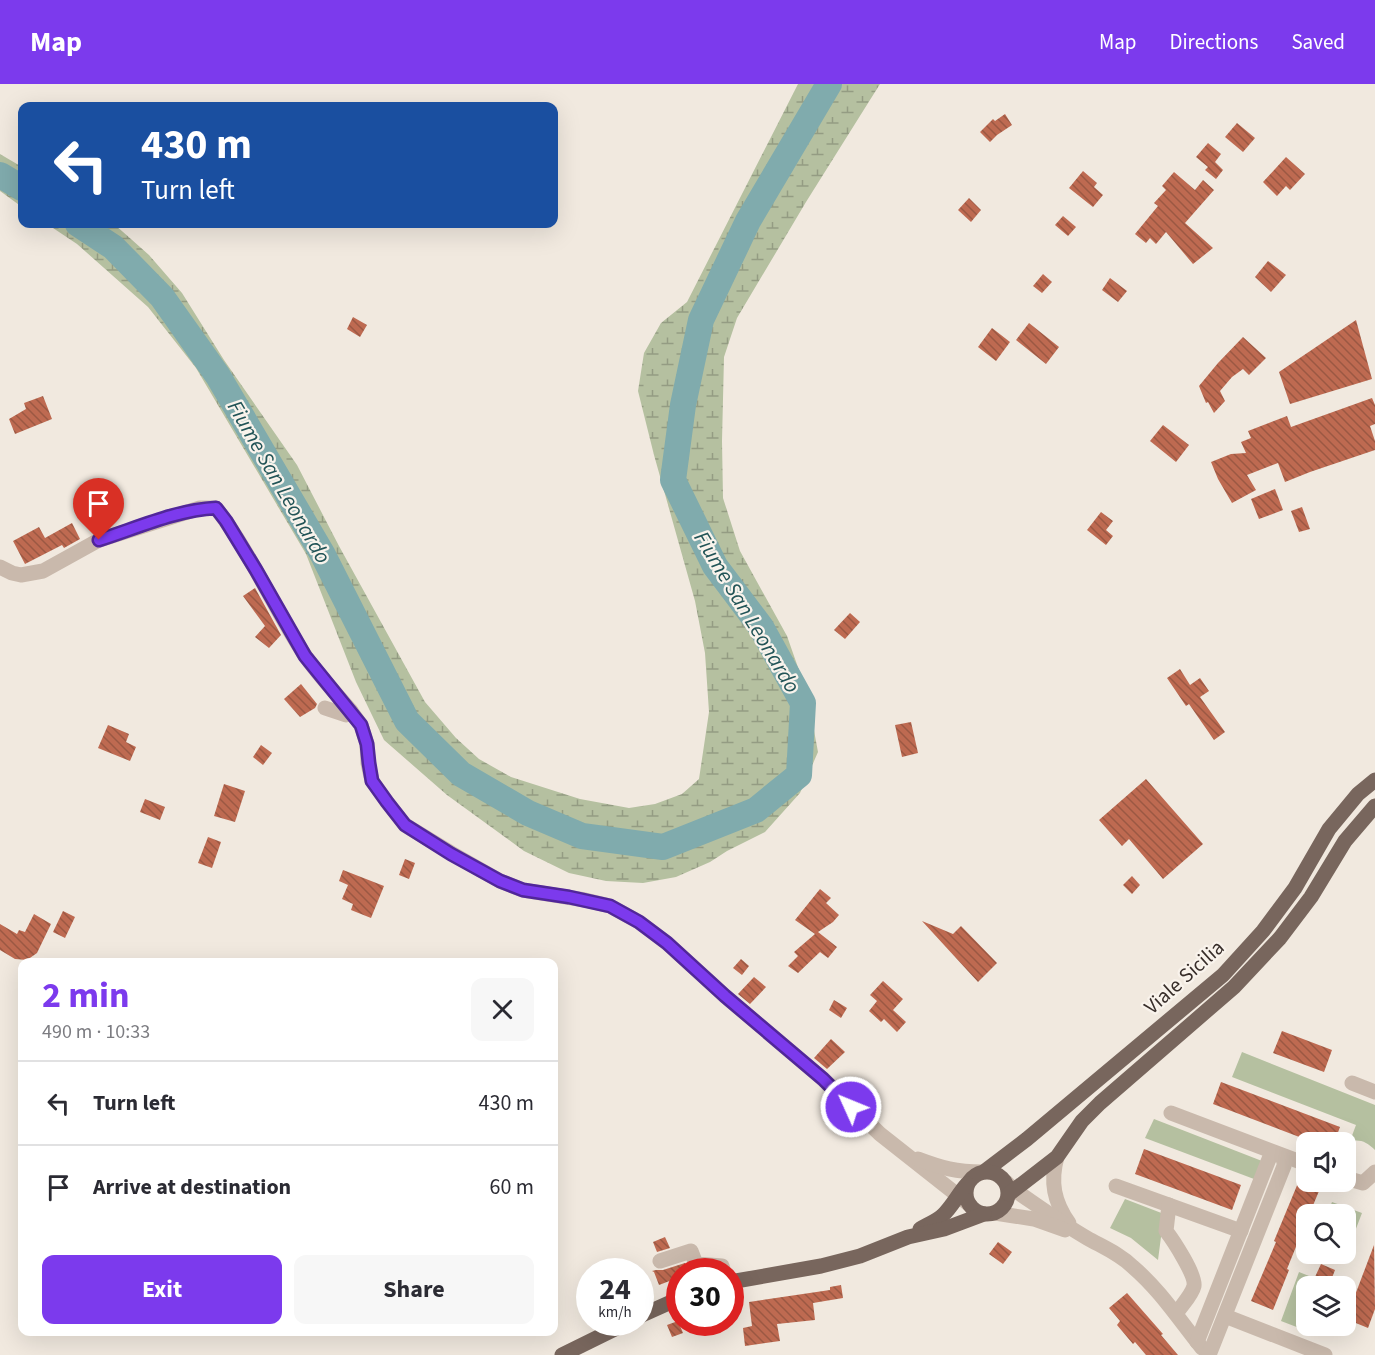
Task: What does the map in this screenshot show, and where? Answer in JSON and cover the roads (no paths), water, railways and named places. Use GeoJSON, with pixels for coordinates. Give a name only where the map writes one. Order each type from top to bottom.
{"type":"FeatureCollection","features":[{"type":"Feature","properties":{"kind":"main road","name":"Viale Sicilia"},"geometry":{"type":"LineString","coordinates":[[983,1171],[1027,1139],[1223,975],[1263,931],[1294,888],[1329,829],[1358,794],[1375,780]]}},
{"type":"Feature","properties":{"kind":"main road","name":"Viale Sicilia"},"geometry":{"type":"LineString","coordinates":[[1009,1188],[1057,1157],[1082,1121],[1094,1109],[1234,987],[1280,938],[1311,897],[1345,841],[1375,806]]}},
{"type":"Feature","properties":{"kind":"main road"},"geometry":{"type":"LineString","coordinates":[[744,1280],[821,1266],[860,1256],[908,1237],[944,1229],[990,1213],[1005,1205],[1009,1188],[997,1173],[983,1171],[973,1176],[968,1184],[964,1201]]}},
{"type":"Feature","properties":{"kind":"main road"},"geometry":{"type":"LineString","coordinates":[[964,1201],[979,1212],[990,1213]]}},
{"type":"Feature","properties":{"kind":"main road"},"geometry":{"type":"LineString","coordinates":[[908,1237],[940,1217],[951,1206],[964,1201]]}},
{"type":"Feature","properties":{"kind":"main road"},"geometry":{"type":"LineString","coordinates":[[562,1355],[601,1336]]}},
{"type":"Feature","properties":{"kind":"street"},"geometry":{"type":"LineString","coordinates":[[0,567],[12,573],[21,574],[43,571],[99,540],[200,508],[216,508],[256,570],[305,656],[361,725],[367,744],[372,781],[405,825],[500,881],[523,890],[610,906],[639,922],[667,943],[725,996],[823,1079],[880,1134],[964,1201]]}},
{"type":"Feature","properties":{"kind":"street"},"geometry":{"type":"LineString","coordinates":[[325,708],[346,715],[351,711]]}},
{"type":"Feature","properties":{"kind":"street"},"geometry":{"type":"LineString","coordinates":[[1352,1083],[1375,1092]]}},
{"type":"Feature","properties":{"kind":"street"},"geometry":{"type":"LineString","coordinates":[[1171,1113],[1296,1161]]}},
{"type":"Feature","properties":{"kind":"street"},"geometry":{"type":"LineString","coordinates":[[1009,1188],[1133,1266],[1176,1314],[1197,1342],[1208,1355],[1226,1316],[1284,1166],[1284,1158],[1280,1155],[1272,1155],[1269,1159],[1197,1342]]}},
{"type":"Feature","properties":{"kind":"street"},"geometry":{"type":"LineString","coordinates":[[907,1156],[951,1170],[983,1171]]}},
{"type":"Feature","properties":{"kind":"street"},"geometry":{"type":"LineString","coordinates":[[1057,1157],[1053,1176],[1054,1193],[1060,1211],[1072,1228]]}},
{"type":"Feature","properties":{"kind":"street"},"geometry":{"type":"LineString","coordinates":[[1356,1181],[1363,1183],[1375,1172]]}},
{"type":"Feature","properties":{"kind":"street"},"geometry":{"type":"LineString","coordinates":[[1116,1186],[1240,1231]]}},
{"type":"Feature","properties":{"kind":"street"},"geometry":{"type":"LineString","coordinates":[[1169,1205],[1166,1230],[1194,1279],[1194,1288],[1176,1314]]}},
{"type":"Feature","properties":{"kind":"street"},"geometry":{"type":"LineString","coordinates":[[990,1213],[1034,1220],[1085,1237]]}},
{"type":"Feature","properties":{"kind":"street"},"geometry":{"type":"LineString","coordinates":[[671,1258],[691,1251],[694,1258]]}},
{"type":"Feature","properties":{"kind":"street"},"geometry":{"type":"LineString","coordinates":[[660,1262],[666,1260]]}},
{"type":"Feature","properties":{"kind":"street"},"geometry":{"type":"LineString","coordinates":[[1226,1316],[1325,1355]]}},
{"type":"Feature","properties":{"kind":"waterway","name":"Fiume San Leonardo"},"geometry":{"type":"LineString","coordinates":[[84,228],[113,247],[162,297],[218,376],[323,555],[407,721],[461,774],[528,813],[582,836],[663,847],[756,810],[799,775],[803,703],[761,627],[715,566],[673,480],[683,405],[701,320],[748,221],[829,84]]}},
{"type":"Feature","properties":{"kind":"waterway","name":"Fiume San Leonardo"},"geometry":{"type":"LineString","coordinates":[[0,175],[18,186]]}}]}
